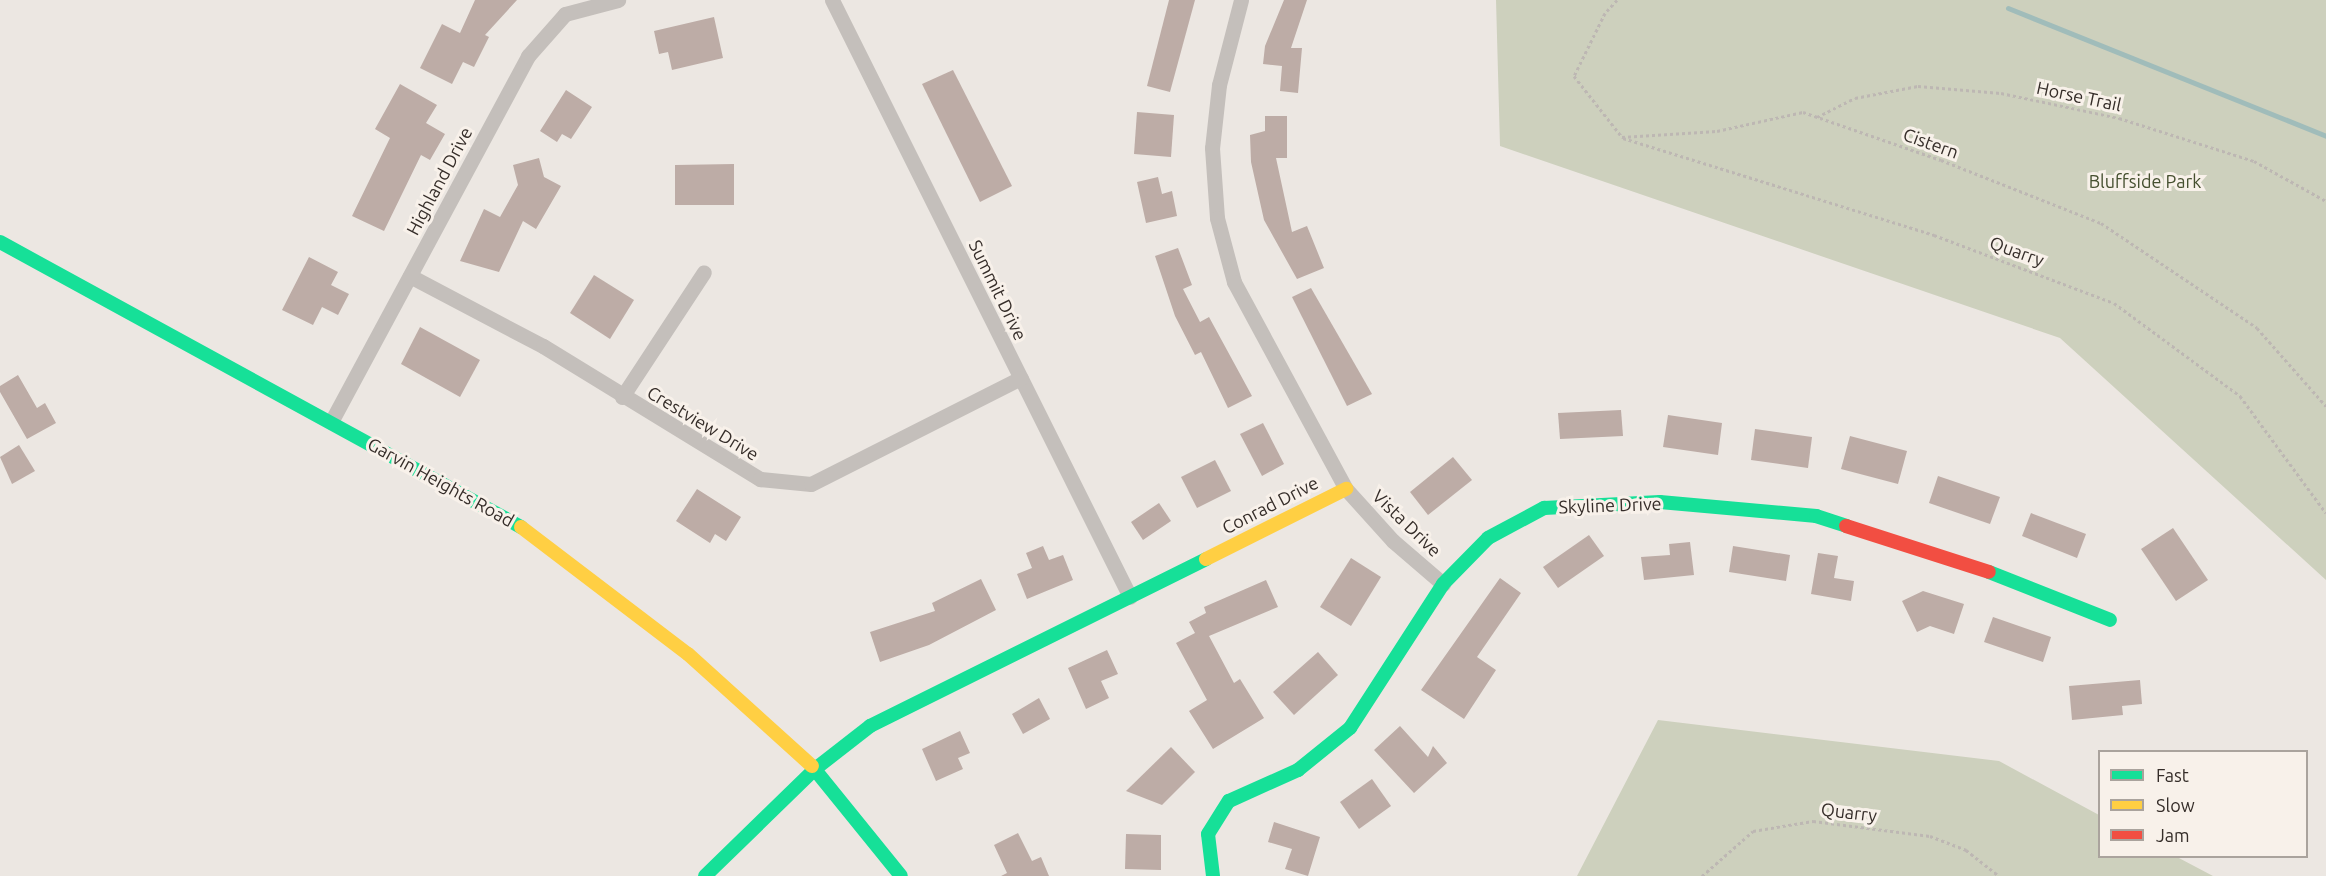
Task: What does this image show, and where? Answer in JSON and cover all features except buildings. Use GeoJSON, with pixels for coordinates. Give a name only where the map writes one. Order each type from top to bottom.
{"type":"FeatureCollection","features":[{"type":"Feature","properties":{"kind":"street","name":"Highland Drive"},"geometry":{"type":"LineString","coordinates":[[331,422],[528,56],[565,14],[618,0]]}},
{"type":"Feature","properties":{"kind":"street","name":"Summit Drive"},"geometry":{"type":"LineString","coordinates":[[832,0],[1130,597]]}},
{"type":"Feature","properties":{"kind":"street","name":"Conrad Drive"},"geometry":{"type":"LineString","coordinates":[[705,876],[815,769],[870,726],[1346,489],[1234,282],[1217,218],[1216,117],[1241,0]]}},
{"type":"Feature","properties":{"kind":"street","name":"Garvin Heights Road"},"geometry":{"type":"LineString","coordinates":[[0,242],[500,511],[688,654],[815,769],[901,876]]}},
{"type":"Feature","properties":{"kind":"street"},"geometry":{"type":"LineString","coordinates":[[622,397],[704,272]]}},
{"type":"Feature","properties":{"kind":"street","name":"Crestview Drive"},"geometry":{"type":"LineString","coordinates":[[410,276],[543,346],[622,397],[760,479],[811,484],[1021,378]]}},
{"type":"Feature","properties":{"kind":"street","name":"Vista Drive"},"geometry":{"type":"LineString","coordinates":[[1346,489],[1393,542],[1443,584]]}},
{"type":"Feature","properties":{"kind":"street","name":"Skyline Drive"},"geometry":{"type":"LineString","coordinates":[[1213,876],[1208,834],[1229,801],[1298,770],[1350,729],[1443,584],[1488,538],[1544,508],[1660,502],[1816,516],[1988,572],[2109,620]]}},
{"type":"Feature","properties":{"kind":"path"},"geometry":{"type":"LineString","coordinates":[[1617,0],[1605,13],[1574,76],[1622,137]]}},
{"type":"Feature","properties":{"kind":"path","name":"Horse Trail"},"geometry":{"type":"LineString","coordinates":[[1817,117],[1855,98],[1918,86],[2001,93],[2119,118],[2254,161],[2326,201]]}},
{"type":"Feature","properties":{"kind":"path","name":"Cistern"},"geometry":{"type":"LineString","coordinates":[[1622,137],[1717,131],[1803,112],[2101,224],[2257,328],[2326,406]]}},
{"type":"Feature","properties":{"kind":"path","name":"Quarry"},"geometry":{"type":"LineString","coordinates":[[1622,137],[1934,235],[2114,303],[2240,396],[2326,513]]}},
{"type":"Feature","properties":{"kind":"path","name":"Quarry"},"geometry":{"type":"LineString","coordinates":[[1702,876],[1753,831],[1813,821],[1930,836],[1966,850],[1999,876]]}},
{"type":"Feature","properties":{"kind":"green space","name":"Bluffside Park"},"geometry":{"type":"Polygon","coordinates":[[[1496,0],[2326,0],[2326,580],[2060,338],[1500,146],[1496,0]]]}},
{"type":"Feature","properties":{"kind":"green space"},"geometry":{"type":"Polygon","coordinates":[[[1658,720],[1999,761],[2098,814],[2098,858],[2179,858],[2213,876],[1577,876],[1658,720]]]}},
{"type":"Feature","properties":{"kind":"waterway"},"geometry":{"type":"LineString","coordinates":[[2008,8],[2326,136]]}},
{"type":"Feature","properties":{"kind":"traffic: fast"},"geometry":{"type":"LineString","coordinates":[[0,242],[521,527]]}},
{"type":"Feature","properties":{"kind":"traffic: fast"},"geometry":{"type":"LineString","coordinates":[[1213,876],[1208,834],[1229,801],[1298,770],[1350,728],[1443,584],[1488,538],[1544,508],[1660,502],[1816,516],[1846,526]]}},
{"type":"Feature","properties":{"kind":"traffic: fast"},"geometry":{"type":"LineString","coordinates":[[705,876],[815,769],[870,726],[1206,559]]}},
{"type":"Feature","properties":{"kind":"traffic: fast"},"geometry":{"type":"LineString","coordinates":[[1989,572],[2110,620]]}},
{"type":"Feature","properties":{"kind":"traffic: fast"},"geometry":{"type":"LineString","coordinates":[[812,766],[901,876]]}},
{"type":"Feature","properties":{"kind":"traffic: slow"},"geometry":{"type":"LineString","coordinates":[[1206,559],[1346,489]]}},
{"type":"Feature","properties":{"kind":"traffic: slow"},"geometry":{"type":"LineString","coordinates":[[521,527],[688,654],[812,766]]}},
{"type":"Feature","properties":{"kind":"traffic: jam"},"geometry":{"type":"LineString","coordinates":[[1846,526],[1989,572]]}}]}
